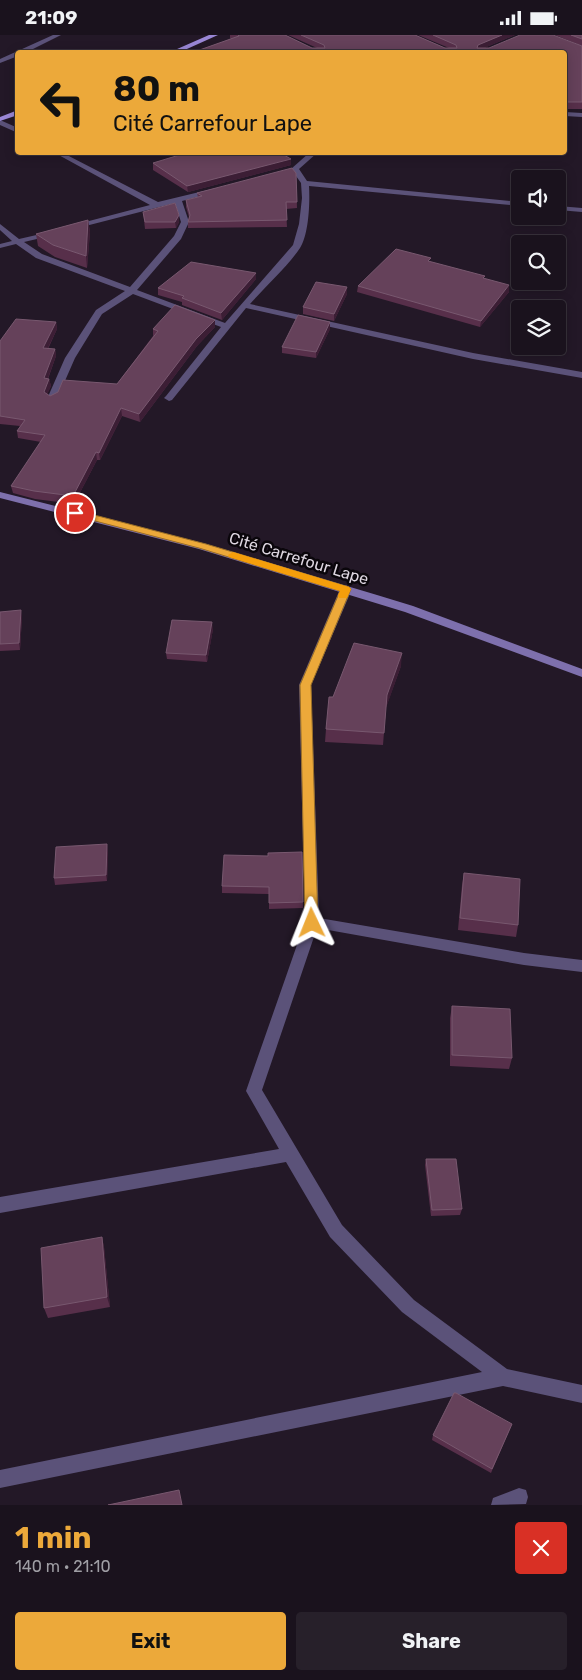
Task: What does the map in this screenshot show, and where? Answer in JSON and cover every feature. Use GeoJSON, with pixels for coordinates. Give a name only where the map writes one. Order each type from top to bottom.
{"type":"FeatureCollection","features":[{"type":"Feature","properties":{"kind":"main road"},"geometry":{"type":"LineString","coordinates":[[178,50],[215,35]]}},
{"type":"Feature","properties":{"kind":"main road"},"geometry":{"type":"LineString","coordinates":[[0,121],[15,114]]}},
{"type":"Feature","properties":{"kind":"street"},"geometry":{"type":"LineString","coordinates":[[25,50],[58,35]]}},
{"type":"Feature","properties":{"kind":"street"},"geometry":{"type":"LineString","coordinates":[[0,61],[15,54]]}},
{"type":"Feature","properties":{"kind":"street"},"geometry":{"type":"LineString","coordinates":[[567,114],[582,115]]}},
{"type":"Feature","properties":{"kind":"street"},"geometry":{"type":"LineString","coordinates":[[0,121],[15,129]]}},
{"type":"Feature","properties":{"kind":"street"},"geometry":{"type":"LineString","coordinates":[[62,155],[157,205]]}},
{"type":"Feature","properties":{"kind":"street"},"geometry":{"type":"LineString","coordinates":[[310,155],[290,170],[305,183],[511,203]]}},
{"type":"Feature","properties":{"kind":"street"},"geometry":{"type":"LineString","coordinates":[[169,398],[244,305],[297,246],[303,224],[306,198],[305,183]]}},
{"type":"Feature","properties":{"kind":"street"},"geometry":{"type":"LineString","coordinates":[[64,230],[223,188]]}},
{"type":"Feature","properties":{"kind":"street"},"geometry":{"type":"LineString","coordinates":[[52,399],[70,359],[99,312],[132,291],[178,237],[184,222],[178,199]]}},
{"type":"Feature","properties":{"kind":"street"},"geometry":{"type":"LineString","coordinates":[[566,209],[582,210]]}},
{"type":"Feature","properties":{"kind":"street"},"geometry":{"type":"LineString","coordinates":[[0,226],[18,242],[39,255],[228,327]]}},
{"type":"Feature","properties":{"kind":"street"},"geometry":{"type":"LineString","coordinates":[[0,246],[55,232]]}},
{"type":"Feature","properties":{"kind":"street"},"geometry":{"type":"LineString","coordinates":[[244,305],[473,356],[582,375]]}},
{"type":"Feature","properties":{"kind":"street","name":"Cité Carrefour Lape"},"geometry":{"type":"LineString","coordinates":[[0,495],[193,543],[346,589],[409,609],[582,673]]}},
{"type":"Feature","properties":{"kind":"street"},"geometry":{"type":"LineString","coordinates":[[346,589],[305,685],[312,923],[254,1091],[336,1231],[408,1306],[503,1377],[582,1395]]}},
{"type":"Feature","properties":{"kind":"street"},"geometry":{"type":"LineString","coordinates":[[312,923],[524,959],[582,966]]}},
{"type":"Feature","properties":{"kind":"street"},"geometry":{"type":"LineString","coordinates":[[0,1205],[290,1154]]}},
{"type":"Feature","properties":{"kind":"street"},"geometry":{"type":"LineString","coordinates":[[0,1479],[503,1377]]}},
{"type":"Feature","properties":{"kind":"street"},"geometry":{"type":"LineString","coordinates":[[500,1505],[519,1497]]}},
{"type":"Feature","properties":{"kind":"building"},"geometry":{"type":"Polygon","coordinates":[[[285,35],[312,48],[325,48],[324,45],[301,35],[415,35],[445,48],[457,48],[456,45],[433,35],[502,35],[478,45],[477,48],[489,48],[520,35],[553,35],[582,46],[582,102],[567,102],[567,50],[199,50],[239,36],[285,35]]]}},
{"type":"Feature","properties":{"kind":"building"},"geometry":{"type":"Polygon","coordinates":[[[571,35],[582,35],[582,39],[571,35]]]}},
{"type":"Feature","properties":{"kind":"building"},"geometry":{"type":"Polygon","coordinates":[[[179,155],[284,155],[291,159],[187,186],[153,163],[179,155]]]}},
{"type":"Feature","properties":{"kind":"building"},"geometry":{"type":"Polygon","coordinates":[[[292,168],[296,173],[297,202],[286,202],[287,220],[188,222],[190,215],[186,200],[202,196],[197,193],[292,168]]]}},
{"type":"Feature","properties":{"kind":"building"},"geometry":{"type":"Polygon","coordinates":[[[175,203],[179,215],[175,222],[145,222],[143,212],[175,203]]]}},
{"type":"Feature","properties":{"kind":"building"},"geometry":{"type":"Polygon","coordinates":[[[88,220],[86,256],[53,245],[36,234],[88,220]]]}},
{"type":"Feature","properties":{"kind":"building"},"geometry":{"type":"Polygon","coordinates":[[[396,249],[431,258],[428,261],[485,276],[483,278],[509,285],[481,321],[358,286],[396,249]]]}},
{"type":"Feature","properties":{"kind":"building"},"geometry":{"type":"Polygon","coordinates":[[[191,262],[256,273],[221,313],[182,298],[184,296],[158,288],[191,262]]]}},
{"type":"Feature","properties":{"kind":"building"},"geometry":{"type":"Polygon","coordinates":[[[316,282],[347,287],[334,314],[303,307],[316,282]]]}},
{"type":"Feature","properties":{"kind":"building"},"geometry":{"type":"Polygon","coordinates":[[[175,305],[215,320],[196,339],[139,414],[121,408],[99,453],[96,452],[73,496],[11,486],[45,435],[17,431],[25,420],[0,416],[0,341],[16,319],[56,322],[43,348],[55,349],[44,378],[49,379],[44,392],[50,396],[58,392],[63,380],[117,384],[158,331],[153,329],[175,305]]]}},
{"type":"Feature","properties":{"kind":"building"},"geometry":{"type":"Polygon","coordinates":[[[298,315],[330,322],[316,352],[282,347],[298,315]]]}},
{"type":"Feature","properties":{"kind":"building"},"geometry":{"type":"Polygon","coordinates":[[[21,610],[19,643],[0,644],[0,612],[21,610]]]}},
{"type":"Feature","properties":{"kind":"building"},"geometry":{"type":"Polygon","coordinates":[[[172,620],[212,622],[206,655],[166,653],[172,620]]]}},
{"type":"Feature","properties":{"kind":"building"},"geometry":{"type":"Polygon","coordinates":[[[354,643],[402,653],[387,695],[384,733],[326,729],[329,697],[333,697],[354,643]]]}},
{"type":"Feature","properties":{"kind":"building"},"geometry":{"type":"Polygon","coordinates":[[[107,844],[106,875],[54,878],[56,847],[107,844]]]}},
{"type":"Feature","properties":{"kind":"building"},"geometry":{"type":"Polygon","coordinates":[[[302,852],[303,902],[269,903],[269,887],[222,886],[224,855],[268,856],[268,853],[302,852]]]}},
{"type":"Feature","properties":{"kind":"building"},"geometry":{"type":"Polygon","coordinates":[[[464,873],[520,879],[518,925],[460,918],[464,873]]]}},
{"type":"Feature","properties":{"kind":"building"},"geometry":{"type":"Polygon","coordinates":[[[452,1006],[510,1009],[512,1058],[452,1055],[452,1006]]]}},
{"type":"Feature","properties":{"kind":"building"},"geometry":{"type":"Polygon","coordinates":[[[426,1159],[456,1159],[462,1209],[432,1210],[426,1159]]]}},
{"type":"Feature","properties":{"kind":"building"},"geometry":{"type":"Polygon","coordinates":[[[102,1237],[107,1297],[44,1308],[41,1248],[102,1237]]]}},
{"type":"Feature","properties":{"kind":"building"},"geometry":{"type":"Polygon","coordinates":[[[454,1393],[512,1424],[492,1469],[433,1435],[454,1393]]]}},
{"type":"Feature","properties":{"kind":"building"},"geometry":{"type":"Polygon","coordinates":[[[179,1490],[182,1505],[108,1505],[179,1490]]]}},
{"type":"Feature","properties":{"kind":"slow traffic"},"geometry":{"type":"LineString","coordinates":[[233,555],[346,589],[343,595]]}},
{"type":"Feature","properties":{"kind":"route"},"geometry":{"type":"LineString","coordinates":[[75,513],[202,546],[346,589],[305,685],[312,923]]}}]}
